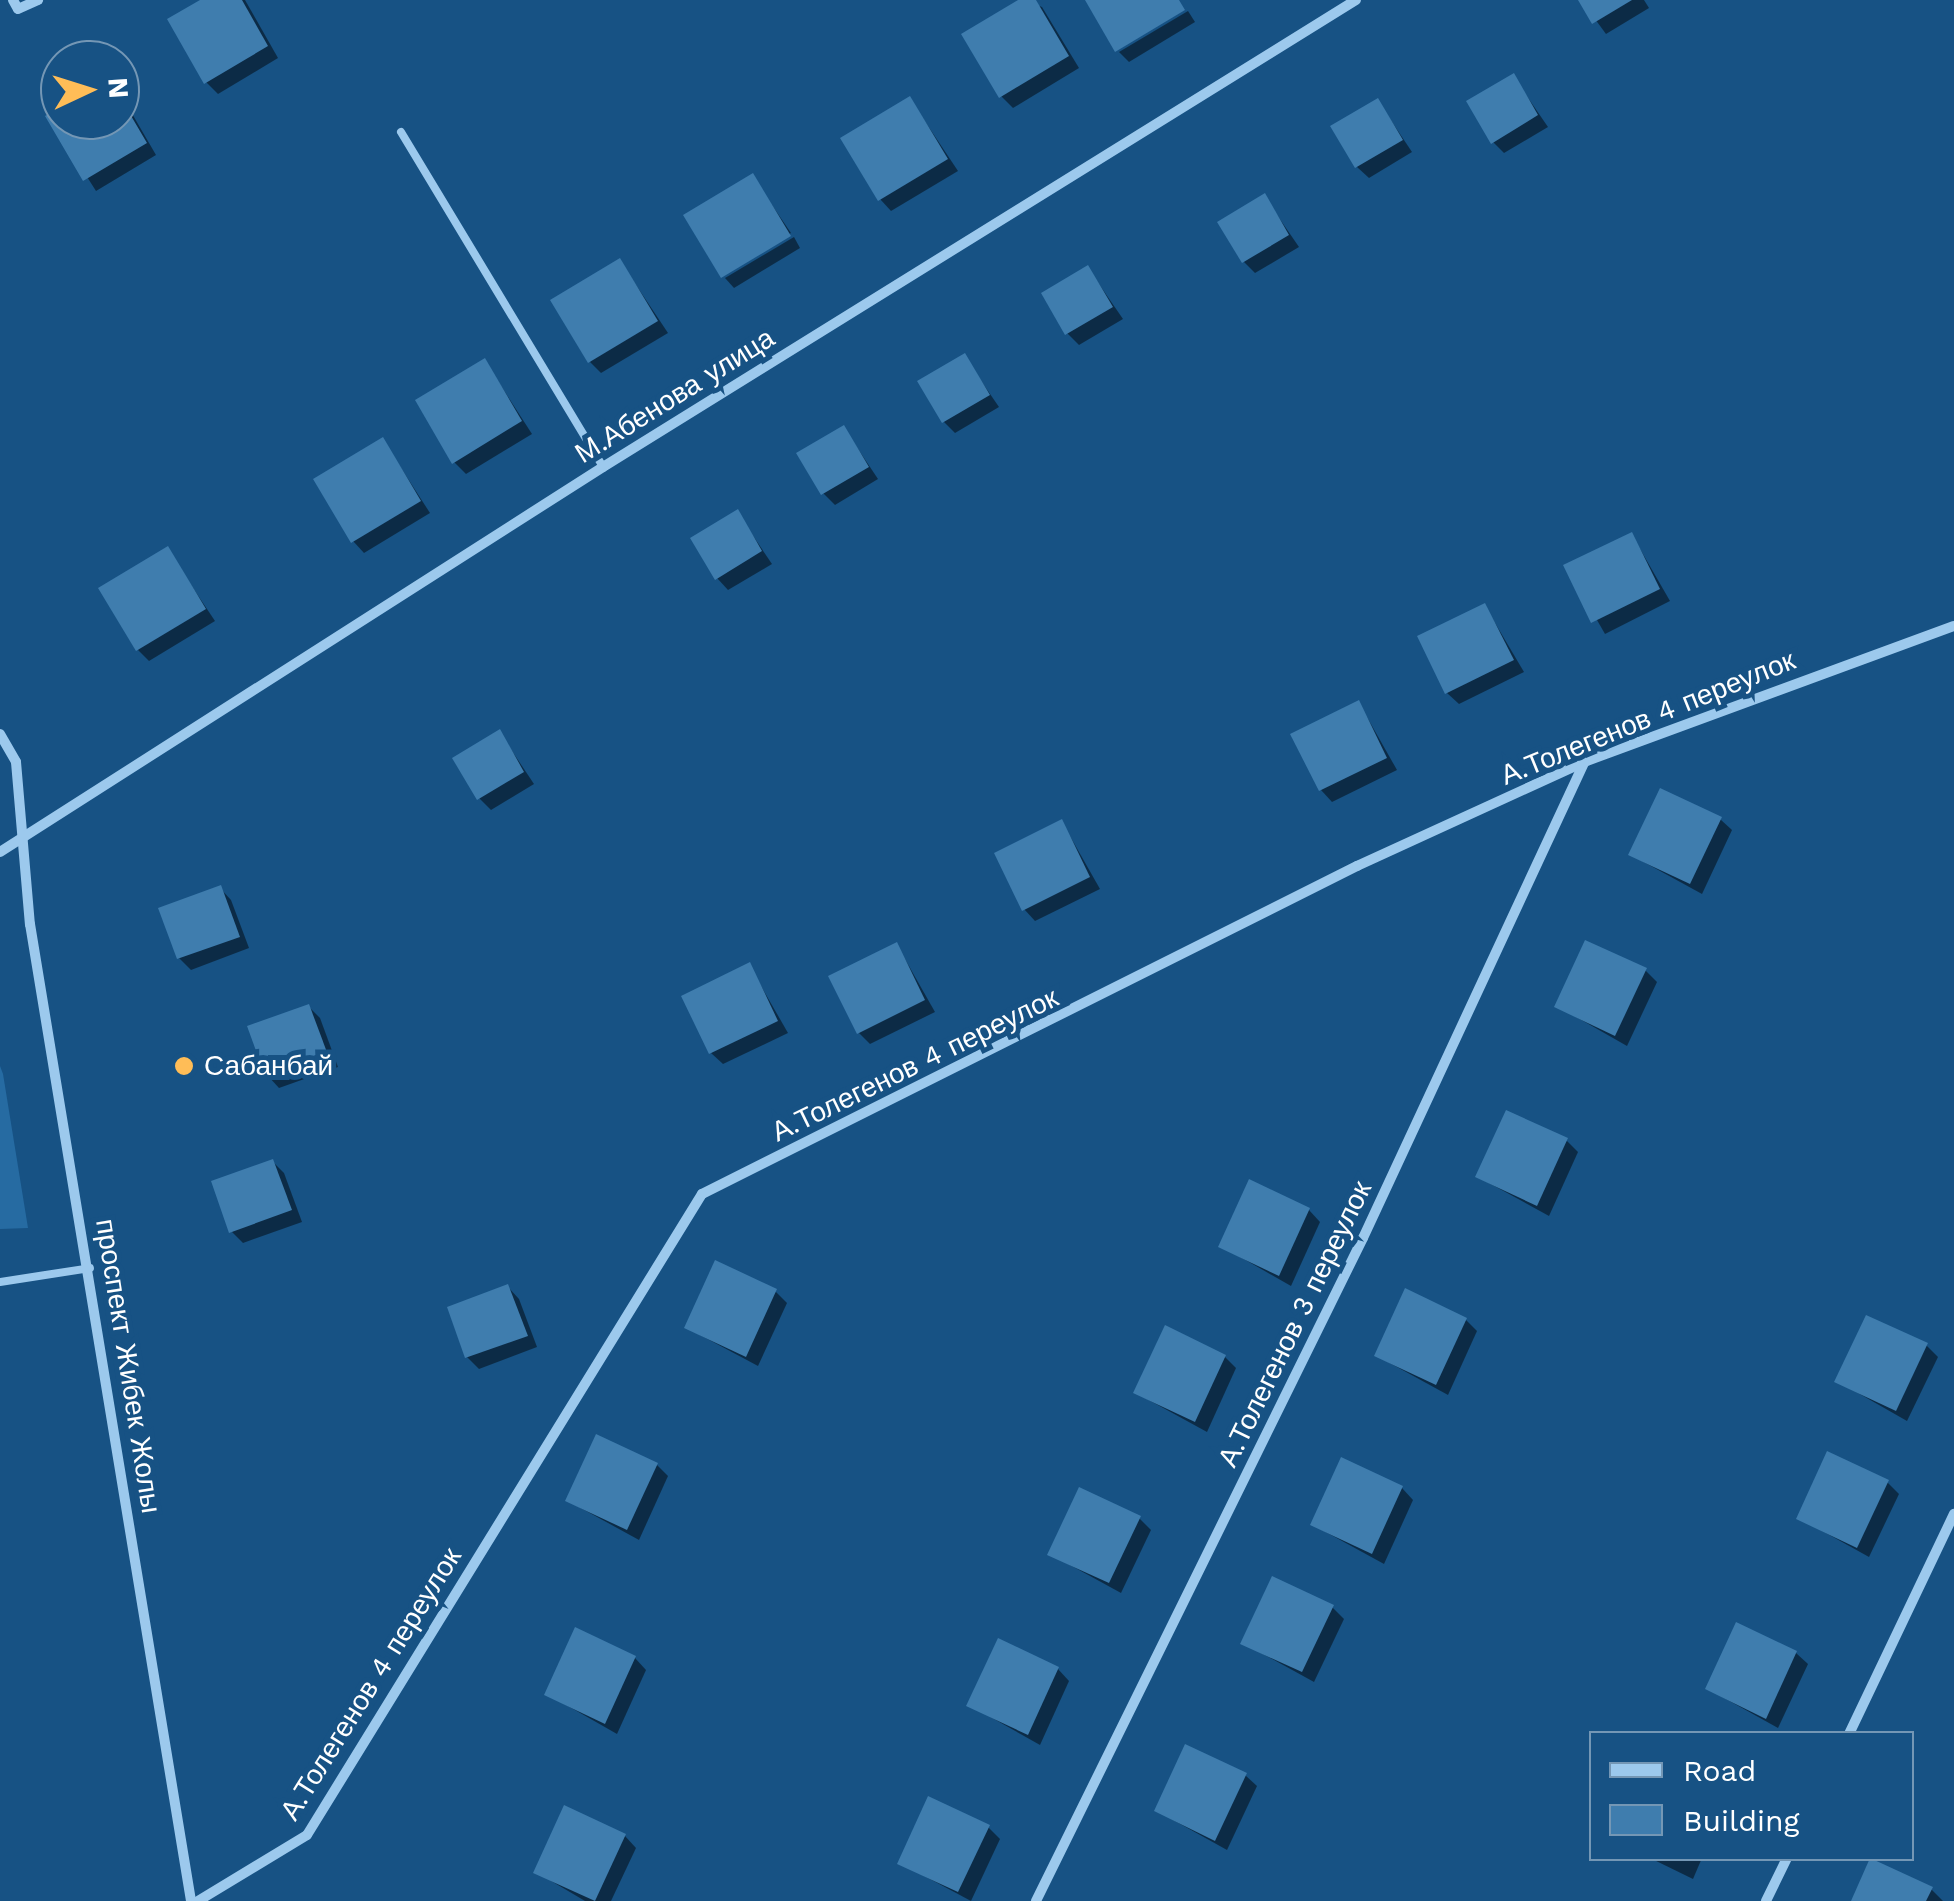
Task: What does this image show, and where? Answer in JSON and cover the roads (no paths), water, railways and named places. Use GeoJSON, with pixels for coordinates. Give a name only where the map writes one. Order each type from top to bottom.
{"type":"FeatureCollection","features":[{"type":"Feature","properties":{"kind":"street"},"geometry":{"type":"LineString","coordinates":[[13,0],[18,9],[38,0]]}},
{"type":"Feature","properties":{"kind":"street","name":"М.Абенова улица"},"geometry":{"type":"LineString","coordinates":[[0,852],[603,467],[1356,0]]}},
{"type":"Feature","properties":{"kind":"street","name":"А.Толегенов 4 переулок"},"geometry":{"type":"LineString","coordinates":[[195,1901],[307,1835],[702,1194],[1357,866],[1584,762],[1954,626]]}},
{"type":"Feature","properties":{"kind":"street","name":"проспект Жибек Жолы"},"geometry":{"type":"LineString","coordinates":[[0,734],[16,762],[30,924],[195,1901]]}},
{"type":"Feature","properties":{"kind":"street","name":"А.Толегенов 3 переулок"},"geometry":{"type":"LineString","coordinates":[[1036,1901],[1364,1238],[1584,762]]}},
{"type":"Feature","properties":{"kind":"street"},"geometry":{"type":"LineString","coordinates":[[1851,1731],[1954,1514]]}},
{"type":"Feature","properties":{"kind":"street"},"geometry":{"type":"LineString","coordinates":[[1766,1901],[1786,1861]]}},
{"type":"Feature","properties":{"kind":"lane"},"geometry":{"type":"LineString","coordinates":[[401,132],[603,467]]}},
{"type":"Feature","properties":{"kind":"lane"},"geometry":{"type":"LineString","coordinates":[[0,1282],[90,1268]]}},
{"type":"Feature","properties":{"kind":"place","name":"Сабанбай"},"geometry":{"type":"Point","coordinates":[184,1066]}}]}
